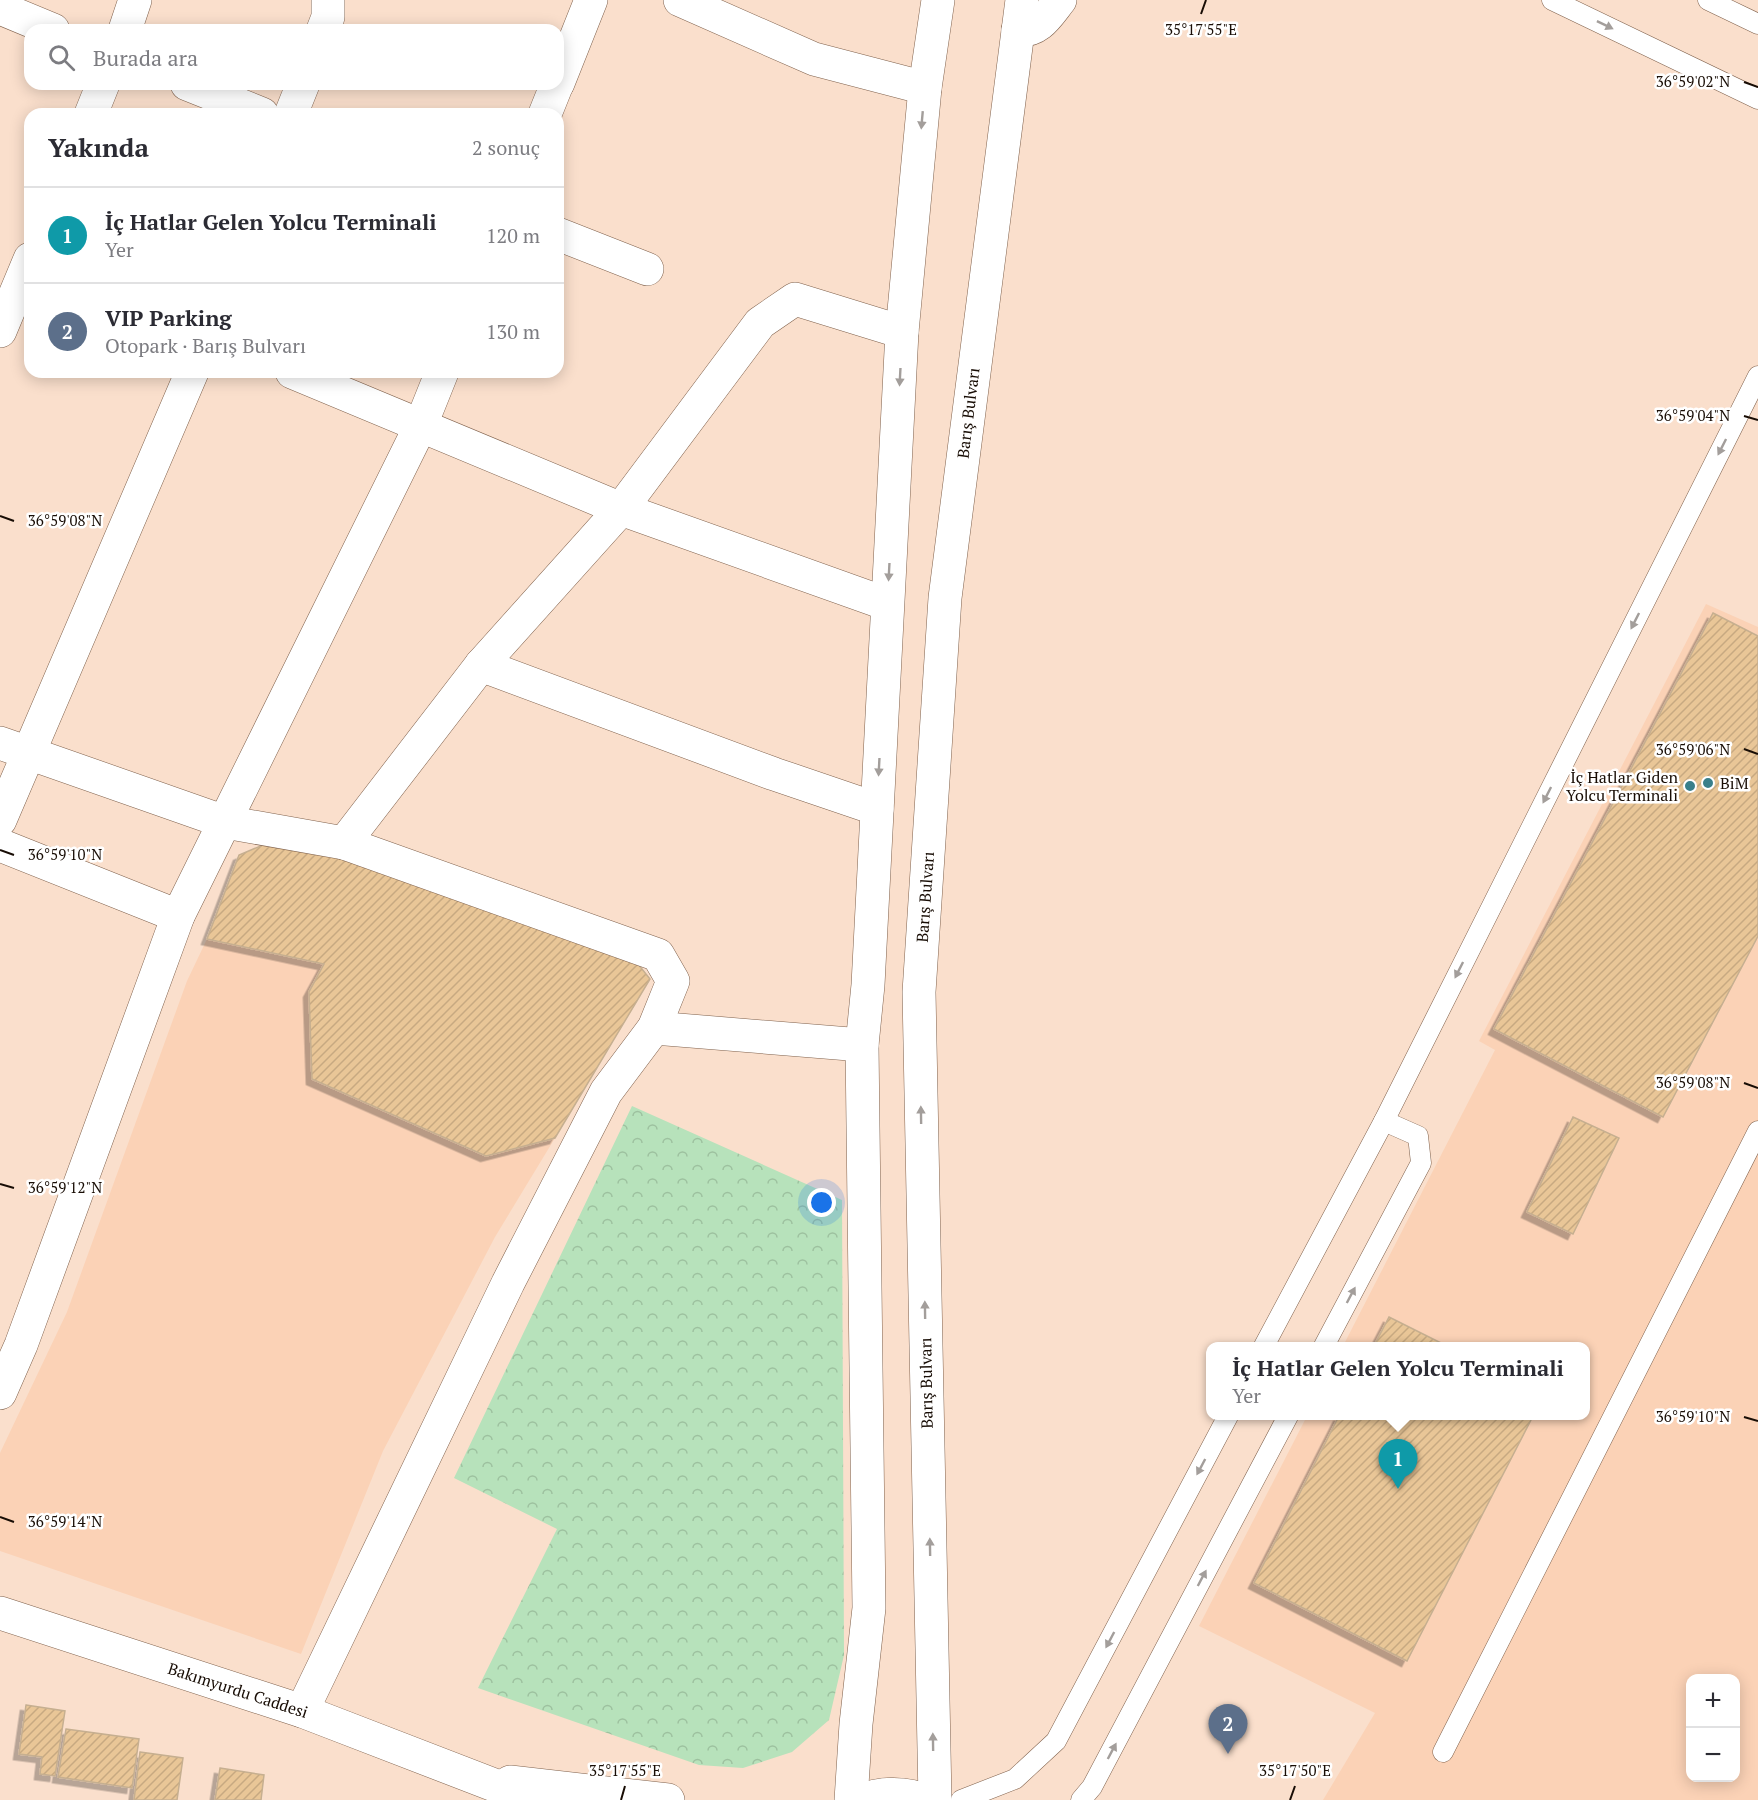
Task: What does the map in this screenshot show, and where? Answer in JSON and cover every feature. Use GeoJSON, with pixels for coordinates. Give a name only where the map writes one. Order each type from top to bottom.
{"type":"FeatureCollection","features":[{"type":"Feature","properties":{"kind":"street"},"geometry":{"type":"LineString","coordinates":[[127,24],[135,0]]}},
{"type":"Feature","properties":{"kind":"street"},"geometry":{"type":"LineString","coordinates":[[324,24],[328,0]]}},
{"type":"Feature","properties":{"kind":"street"},"geometry":{"type":"LineString","coordinates":[[564,68],[591,0]]}},
{"type":"Feature","properties":{"kind":"street"},"geometry":{"type":"LineString","coordinates":[[680,0],[814,59],[925,88]]}},
{"type":"Feature","properties":{"kind":"street"},"geometry":{"type":"LineString","coordinates":[[851,1800],[856,1724],[869,1608],[862,1045],[868,973],[902,332],[925,88],[938,0]]}},
{"type":"Feature","properties":{"kind":"street"},"geometry":{"type":"LineString","coordinates":[[1020,15],[1029,31],[1039,26],[1060,0]]}},
{"type":"Feature","properties":{"kind":"street"},"geometry":{"type":"LineString","coordinates":[[0,9],[38,24]]}},
{"type":"Feature","properties":{"kind":"street","name":"Barış Bulvarı"},"geometry":{"type":"LineString","coordinates":[[935,1800],[919,992],[945,598],[1020,15]]}},
{"type":"Feature","properties":{"kind":"street"},"geometry":{"type":"LineString","coordinates":[[94,108],[101,90]]}},
{"type":"Feature","properties":{"kind":"street"},"geometry":{"type":"LineString","coordinates":[[202,90],[247,108]]}},
{"type":"Feature","properties":{"kind":"street"},"geometry":{"type":"LineString","coordinates":[[293,108],[301,90]]}},
{"type":"Feature","properties":{"kind":"street"},"geometry":{"type":"LineString","coordinates":[[548,108],[555,90]]}},
{"type":"Feature","properties":{"kind":"street"},"geometry":{"type":"LineString","coordinates":[[564,236],[647,269]]}},
{"type":"Feature","properties":{"kind":"street"},"geometry":{"type":"LineString","coordinates":[[0,331],[21,265]]}},
{"type":"Feature","properties":{"kind":"street"},"geometry":{"type":"LineString","coordinates":[[344,843],[481,665],[621,509],[760,323],[795,299],[902,332]]}},
{"type":"Feature","properties":{"kind":"street"},"geometry":{"type":"LineString","coordinates":[[0,820],[15,748],[189,378]]}},
{"type":"Feature","properties":{"kind":"street"},"geometry":{"type":"LineString","coordinates":[[306,378],[621,509],[888,604]]}},
{"type":"Feature","properties":{"kind":"street"},"geometry":{"type":"LineString","coordinates":[[0,1393],[21,1345],[178,916],[420,427],[440,378]]}},
{"type":"Feature","properties":{"kind":"street"},"geometry":{"type":"LineString","coordinates":[[481,665],[774,774],[877,809]]}},
{"type":"Feature","properties":{"kind":"street"},"geometry":{"type":"LineString","coordinates":[[15,748],[225,822],[344,843],[658,955],[673,981],[654,1028],[606,1092],[508,1283],[302,1711]]}},
{"type":"Feature","properties":{"kind":"street"},"geometry":{"type":"LineString","coordinates":[[0,844],[178,916]]}},
{"type":"Feature","properties":{"kind":"street"},"geometry":{"type":"LineString","coordinates":[[654,1028],[862,1045]]}},
{"type":"Feature","properties":{"kind":"street","name":"Bakımyurdu Caddesi"},"geometry":{"type":"LineString","coordinates":[[0,1613],[302,1711],[533,1800]]}},
{"type":"Feature","properties":{"kind":"street","name":"Bakımyurdu Caddesi"},"geometry":{"type":"LineString","coordinates":[[472,1778],[668,1800]]}},
{"type":"Feature","properties":{"kind":"street"},"geometry":{"type":"LineString","coordinates":[[863,1800],[892,1794],[914,1796],[924,1800]]}},
{"type":"Feature","properties":{"kind":"lane"},"geometry":{"type":"LineString","coordinates":[[1552,0],[1758,99]]}},
{"type":"Feature","properties":{"kind":"lane"},"geometry":{"type":"LineString","coordinates":[[1708,0],[1758,24]]}},
{"type":"Feature","properties":{"kind":"lane"},"geometry":{"type":"LineString","coordinates":[[1267,1342],[1384,1120],[1758,376]]}},
{"type":"Feature","properties":{"kind":"lane"},"geometry":{"type":"LineString","coordinates":[[1327,1342],[1420,1162],[1418,1136],[1384,1120]]}},
{"type":"Feature","properties":{"kind":"lane"},"geometry":{"type":"LineString","coordinates":[[1443,1752],[1758,1131]]}},
{"type":"Feature","properties":{"kind":"lane"},"geometry":{"type":"LineString","coordinates":[[961,1800],[1015,1779],[1056,1741],[1226,1420]]}},
{"type":"Feature","properties":{"kind":"lane"},"geometry":{"type":"LineString","coordinates":[[1081,1800],[1092,1787],[1286,1420]]}},
{"type":"Feature","properties":{"kind":"shaded area"},"geometry":{"type":"Polygon","coordinates":[[[1706,604],[1758,627],[1758,1800],[1323,1800],[1375,1713],[1199,1626],[1305,1420],[1590,1420],[1590,1342],[1345,1342],[1495,1050],[1479,1041],[1706,604]]]}},
{"type":"Feature","properties":{"kind":"shaded area"},"geometry":{"type":"Polygon","coordinates":[[[207,939],[324,964],[309,992],[312,1079],[486,1156],[555,1138],[495,1237],[383,1451],[301,1654],[0,1551],[0,1453],[67,1312],[187,981],[207,939]]]}},
{"type":"Feature","properties":{"kind":"green space"},"geometry":{"type":"Polygon","coordinates":[[[632,1106],[842,1200],[844,1655],[829,1720],[792,1752],[743,1768],[699,1765],[478,1688],[557,1529],[454,1478],[632,1106]]]}},
{"type":"Feature","properties":{"kind":"building","name":"İç Hatlar Giden Yolcu Terminali"},"geometry":{"type":"Polygon","coordinates":[[[1713,613],[1758,636],[1758,936],[1663,1117],[1494,1029],[1713,613]]]}},
{"type":"Feature","properties":{"kind":"building"},"geometry":{"type":"Polygon","coordinates":[[[270,842],[357,859],[630,954],[650,979],[555,1138],[486,1156],[312,1079],[309,992],[324,964],[207,939],[239,855],[270,842]]]}},
{"type":"Feature","properties":{"kind":"building"},"geometry":{"type":"Polygon","coordinates":[[[1573,1117],[1619,1138],[1573,1234],[1527,1212],[1573,1117]]]}},
{"type":"Feature","properties":{"kind":"building"},"geometry":{"type":"Polygon","coordinates":[[[1389,1317],[1439,1342],[1376,1342],[1389,1317]]]}},
{"type":"Feature","properties":{"kind":"building"},"geometry":{"type":"Polygon","coordinates":[[[1337,1420],[1531,1420],[1407,1661],[1254,1583],[1337,1420]]]}},
{"type":"Feature","properties":{"kind":"building"},"geometry":{"type":"Polygon","coordinates":[[[26,1705],[65,1711],[55,1776],[40,1774],[42,1757],[19,1754],[26,1705]]]}},
{"type":"Feature","properties":{"kind":"building"},"geometry":{"type":"Polygon","coordinates":[[[66,1729],[139,1739],[132,1788],[58,1777],[66,1729]]]}},
{"type":"Feature","properties":{"kind":"building"},"geometry":{"type":"Polygon","coordinates":[[[140,1752],[183,1758],[177,1800],[134,1800],[140,1752]]]}},
{"type":"Feature","properties":{"kind":"building"},"geometry":{"type":"Polygon","coordinates":[[[220,1768],[264,1775],[261,1800],[215,1800],[220,1768]]]}},
{"type":"Feature","properties":{"kind":"place","name":"BiM"},"geometry":{"type":"Point","coordinates":[1708,783]}},
{"type":"Feature","properties":{"kind":"place","name":"İç Hatlar Giden Yolcu Terminali"},"geometry":{"type":"Point","coordinates":[1690,786]}},
{"type":"Feature","properties":{"kind":"place","name":"İç Hatlar Gelen Yolcu Terminali"},"geometry":{"type":"Point","coordinates":[1398,1489]}},
{"type":"Feature","properties":{"kind":"place","name":"VIP Parking"},"geometry":{"type":"Point","coordinates":[1228,1754]}}]}
